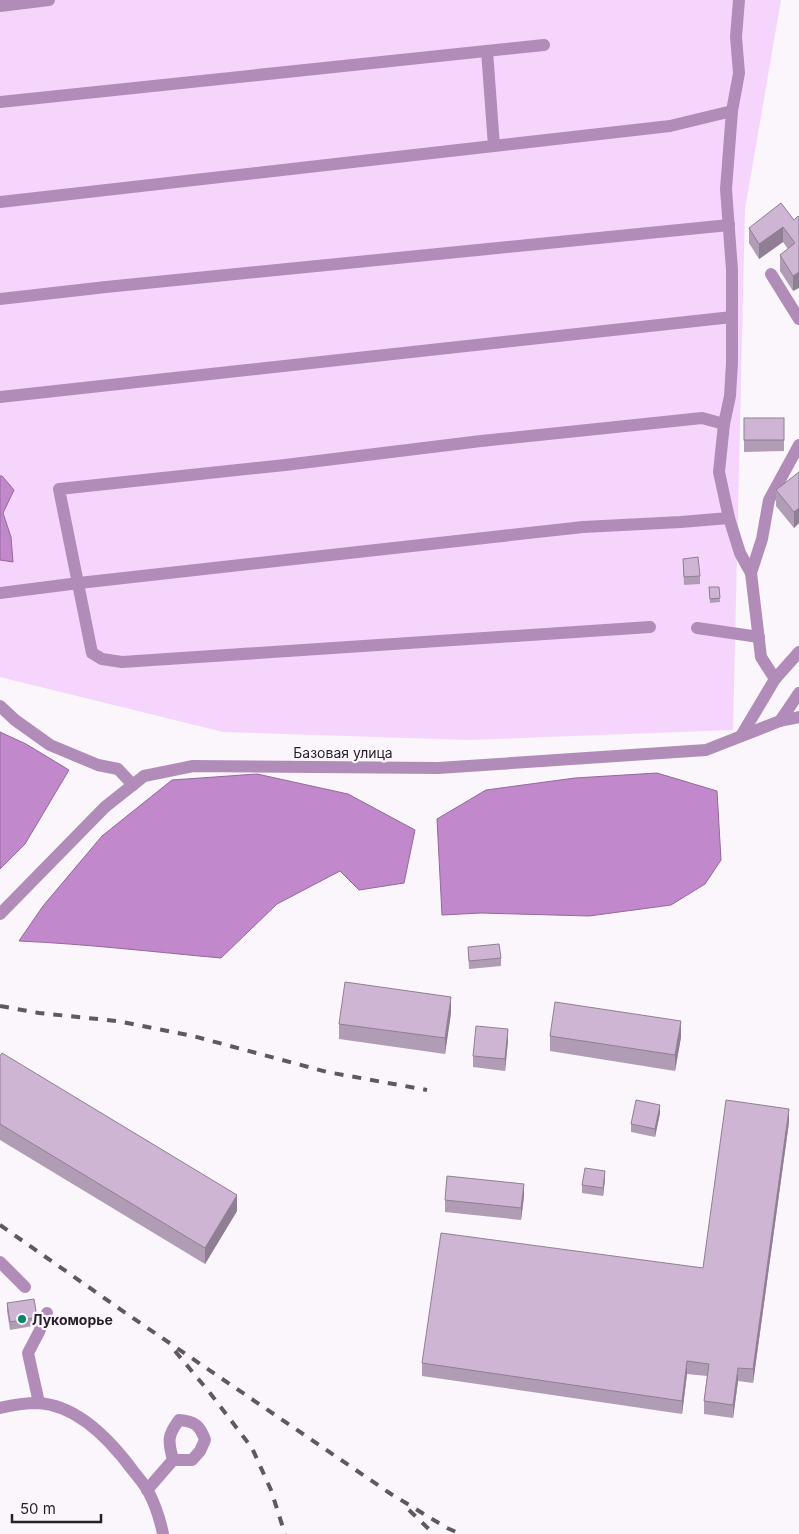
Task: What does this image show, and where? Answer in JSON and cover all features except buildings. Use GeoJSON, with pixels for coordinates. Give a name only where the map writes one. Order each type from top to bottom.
{"type":"FeatureCollection","features":[{"type":"Feature","properties":{"kind":"street"},"geometry":{"type":"LineString","coordinates":[[0,6],[49,0]]}},
{"type":"Feature","properties":{"kind":"street"},"geometry":{"type":"LineString","coordinates":[[739,0],[736,37],[739,73],[732,111],[726,188],[732,270],[732,363],[730,396],[724,424],[720,472],[729,518],[740,553],[751,573],[761,656],[775,679]]}},
{"type":"Feature","properties":{"kind":"street"},"geometry":{"type":"LineString","coordinates":[[0,102],[544,45]]}},
{"type":"Feature","properties":{"kind":"street"},"geometry":{"type":"LineString","coordinates":[[487,50],[494,146]]}},
{"type":"Feature","properties":{"kind":"street"},"geometry":{"type":"LineString","coordinates":[[0,202],[670,126],[732,111]]}},
{"type":"Feature","properties":{"kind":"street"},"geometry":{"type":"LineString","coordinates":[[0,299],[729,226]]}},
{"type":"Feature","properties":{"kind":"street"},"geometry":{"type":"LineString","coordinates":[[771,274],[799,319]]}},
{"type":"Feature","properties":{"kind":"street"},"geometry":{"type":"LineString","coordinates":[[0,397],[732,317]]}},
{"type":"Feature","properties":{"kind":"street"},"geometry":{"type":"LineString","coordinates":[[650,627],[122,662],[102,659],[92,652],[59,490],[702,418],[724,424]]}},
{"type":"Feature","properties":{"kind":"street"},"geometry":{"type":"LineString","coordinates":[[751,573],[762,539],[768,500],[799,445]]}},
{"type":"Feature","properties":{"kind":"street"},"geometry":{"type":"LineString","coordinates":[[0,593],[583,527],[729,518]]}},
{"type":"Feature","properties":{"kind":"street"},"geometry":{"type":"LineString","coordinates":[[697,628],[758,637]]}},
{"type":"Feature","properties":{"kind":"street"},"geometry":{"type":"LineString","coordinates":[[740,736],[775,679],[799,652]]}},
{"type":"Feature","properties":{"kind":"street"},"geometry":{"type":"LineString","coordinates":[[780,721],[799,693]]}},
{"type":"Feature","properties":{"kind":"street"},"geometry":{"type":"LineString","coordinates":[[0,706],[15,720],[50,745],[98,764],[118,769],[133,785]]}},
{"type":"Feature","properties":{"kind":"street","name":"Базовая улица"},"geometry":{"type":"LineString","coordinates":[[0,914],[105,807],[144,776],[193,766],[438,768],[706,750],[780,721],[799,717]]}},
{"type":"Feature","properties":{"kind":"street"},"geometry":{"type":"LineString","coordinates":[[0,1262],[25,1287]]}},
{"type":"Feature","properties":{"kind":"street"},"geometry":{"type":"LineString","coordinates":[[39,1403],[28,1353],[47,1313]]}},
{"type":"Feature","properties":{"kind":"street"},"geometry":{"type":"LineString","coordinates":[[0,1408],[39,1403],[65,1410],[81,1419],[101,1435],[125,1460],[147,1490],[156,1509],[164,1534]]}},
{"type":"Feature","properties":{"kind":"street"},"geometry":{"type":"LineString","coordinates":[[147,1490],[173,1460]]}},
{"type":"Feature","properties":{"kind":"shaded area"},"geometry":{"type":"Polygon","coordinates":[[[0,0],[781,0],[745,209],[733,730],[469,740],[223,732],[0,677],[0,0]]]}},
{"type":"Feature","properties":{"kind":"shaded area"},"geometry":{"type":"Polygon","coordinates":[[[0,476],[14,490],[3,513],[11,537],[13,562],[0,560],[0,476]]]}},
{"type":"Feature","properties":{"kind":"shaded area"},"geometry":{"type":"Polygon","coordinates":[[[0,732],[26,744],[69,770],[25,844],[0,869],[0,732]]]}},
{"type":"Feature","properties":{"kind":"shaded area"},"geometry":{"type":"Polygon","coordinates":[[[657,773],[717,791],[721,860],[705,884],[671,905],[589,916],[481,913],[442,915],[437,819],[486,790],[575,778],[657,773]]]}},
{"type":"Feature","properties":{"kind":"shaded area"},"geometry":{"type":"Polygon","coordinates":[[[257,774],[348,794],[415,830],[404,883],[359,890],[340,871],[277,904],[221,958],[19,941],[43,906],[102,836],[172,780],[257,774]]]}},
{"type":"Feature","properties":{"kind":"railway"},"geometry":{"type":"LineString","coordinates":[[0,1006],[39,1013],[117,1021],[193,1036],[327,1072],[427,1090]]}},
{"type":"Feature","properties":{"kind":"railway"},"geometry":{"type":"LineString","coordinates":[[0,1225],[391,1494],[447,1528],[461,1534]]}},
{"type":"Feature","properties":{"kind":"railway"},"geometry":{"type":"LineString","coordinates":[[175,1351],[252,1448],[271,1490],[285,1534]]}},
{"type":"Feature","properties":{"kind":"railway"},"geometry":{"type":"LineString","coordinates":[[409,1510],[434,1534]]}},
{"type":"Feature","properties":{"kind":"place","name":"Лукоморье"},"geometry":{"type":"Point","coordinates":[22,1319]}}]}
